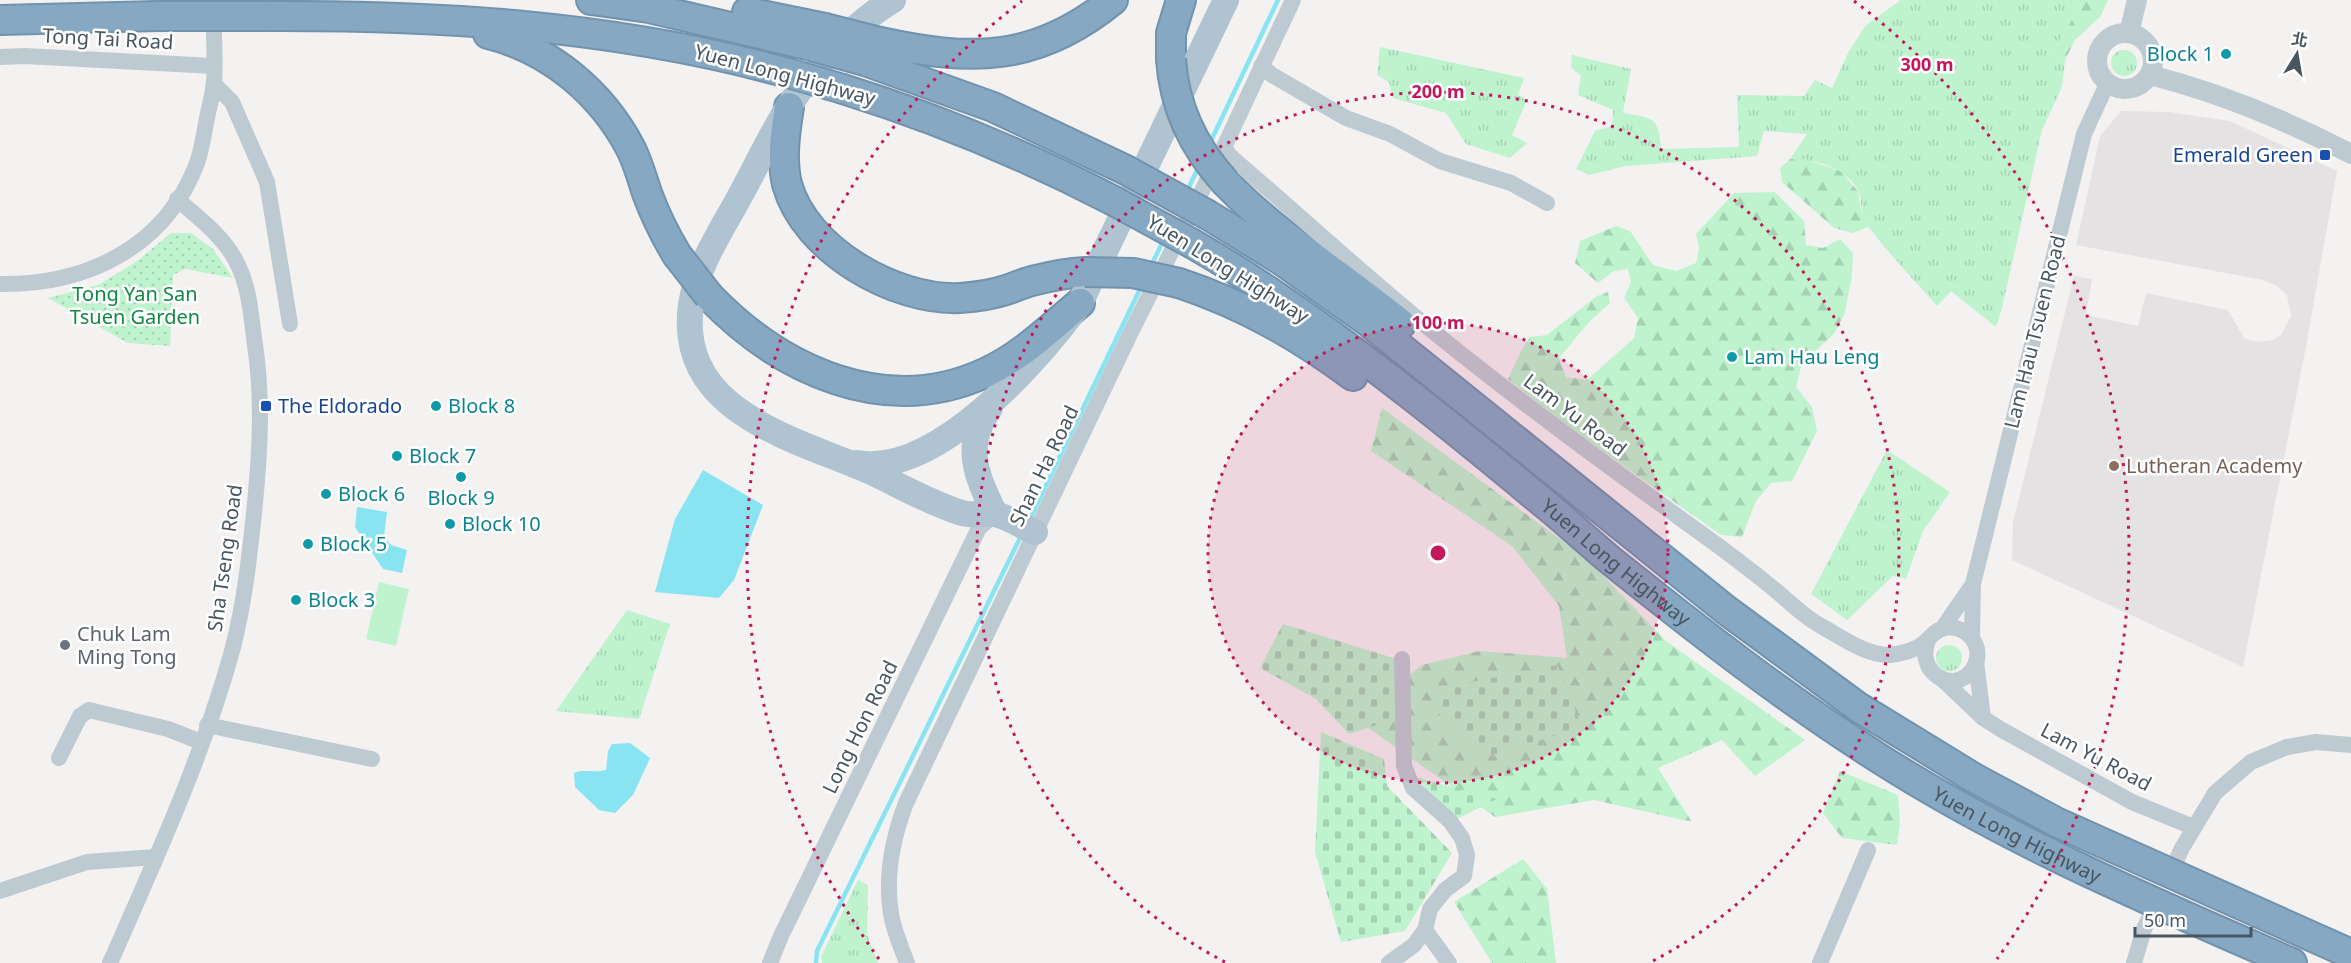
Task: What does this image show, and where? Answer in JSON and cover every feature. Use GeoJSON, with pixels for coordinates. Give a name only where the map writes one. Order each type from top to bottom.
{"type":"FeatureCollection","features":[{"type":"Feature","properties":{"kind":"highway","name":"Yuen Long Highway"},"geometry":{"type":"LineString","coordinates":[[591,0],[818,37],[872,51],[1126,170],[1208,215],[1281,260],[1370,323],[1726,610],[1858,707],[1974,778],[2056,822],[2351,954]]}},
{"type":"Feature","properties":{"kind":"highway"},"geometry":{"type":"LineString","coordinates":[[872,51],[968,55],[1005,52],[1023,48],[1065,32],[1087,20],[1113,0]]}},
{"type":"Feature","properties":{"kind":"highway"},"geometry":{"type":"LineString","coordinates":[[1181,0],[1172,33],[1171,59],[1174,90],[1185,120],[1201,150],[1227,183],[1270,224],[1364,293],[1444,359],[1533,453]]}},
{"type":"Feature","properties":{"kind":"highway","name":"Yuen Long Highway"},"geometry":{"type":"LineString","coordinates":[[0,20],[346,15],[442,18],[578,31],[685,48],[788,73],[887,103],[984,140],[1041,164],[1112,200],[1193,244],[1282,300],[1436,416],[1662,601],[1773,685],[1876,757],[1987,822],[2038,848],[2132,893],[2292,963]]}},
{"type":"Feature","properties":{"kind":"highway"},"geometry":{"type":"LineString","coordinates":[[346,15],[409,21],[490,34],[520,43],[561,67],[599,102],[616,124],[632,150],[654,212],[677,255],[709,296],[752,336],[802,367],[840,382],[893,391],[950,386],[986,373],[1020,353],[1080,303]]}},
{"type":"Feature","properties":{"kind":"highway"},"geometry":{"type":"LineString","coordinates":[[789,107],[784,166],[792,199],[803,219],[818,235],[839,255],[865,271],[894,286],[914,292],[958,298],[985,295],[1034,280],[1085,272],[1133,273],[1179,283],[1245,308],[1296,336],[1354,376],[1464,461],[1541,501]]}},
{"type":"Feature","properties":{"kind":"main road"},"geometry":{"type":"LineString","coordinates":[[893,0],[863,22],[839,44],[789,107],[703,265],[691,305],[693,341],[699,361],[711,384],[736,411],[758,424],[934,502],[963,513],[1016,524]]}},
{"type":"Feature","properties":{"kind":"main road"},"geometry":{"type":"LineString","coordinates":[[842,460],[872,464],[908,457],[951,434],[1000,394],[1057,335],[1080,303],[1226,0]]}},
{"type":"Feature","properties":{"kind":"main road"},"geometry":{"type":"LineString","coordinates":[[1000,394],[984,416],[976,435],[974,457],[976,474],[1016,524]]}},
{"type":"Feature","properties":{"kind":"street"},"geometry":{"type":"LineString","coordinates":[[0,284],[49,282],[68,278],[104,264],[151,231],[177,199],[197,162],[214,84],[213,0]]}},
{"type":"Feature","properties":{"kind":"street","name":"Shan Ha Road"},"geometry":{"type":"LineString","coordinates":[[907,963],[891,914],[889,887],[897,825],[1016,524],[1135,324],[1224,147],[1293,0]]}},
{"type":"Feature","properties":{"kind":"street"},"geometry":{"type":"LineString","coordinates":[[2129,33],[2137,0]]}},
{"type":"Feature","properties":{"kind":"street"},"geometry":{"type":"LineString","coordinates":[[2118,33],[2129,33],[2143,39],[2152,52],[2153,62],[2150,75],[2143,83],[2129,90],[2107,84],[2096,64],[2097,52],[2109,37],[2118,33]]}},
{"type":"Feature","properties":{"kind":"street","name":"Tong Tai Road"},"geometry":{"type":"LineString","coordinates":[[0,57],[25,56],[214,66]]}},
{"type":"Feature","properties":{"kind":"street"},"geometry":{"type":"LineString","coordinates":[[1261,66],[1272,75],[1346,118],[1390,134],[1440,161],[1511,183],[1547,203]]}},
{"type":"Feature","properties":{"kind":"street"},"geometry":{"type":"LineString","coordinates":[[2150,75],[2246,104],[2351,154]]}},
{"type":"Feature","properties":{"kind":"street"},"geometry":{"type":"LineString","coordinates":[[214,84],[232,102],[267,182],[290,324]]}},
{"type":"Feature","properties":{"kind":"street","name":"Lam Hau Tsuen Road"},"geometry":{"type":"LineString","coordinates":[[1976,662],[1976,645],[1972,637],[1973,584],[2084,134],[2107,84]]}},
{"type":"Feature","properties":{"kind":"street","name":"Lam Yu Road"},"geometry":{"type":"LineString","coordinates":[[1224,147],[1230,156],[1438,335],[1559,431],[1736,559],[1817,624],[1874,652],[1889,655],[1918,648],[1935,634]]}},
{"type":"Feature","properties":{"kind":"street","name":"Sha Tseng Road"},"geometry":{"type":"LineString","coordinates":[[110,963],[156,857],[201,742],[232,650],[248,568],[258,472],[261,395],[242,273],[236,259],[220,238],[177,199]]}},
{"type":"Feature","properties":{"kind":"street","name":"Long Hon Road"},"geometry":{"type":"LineString","coordinates":[[771,963],[979,528],[1016,524]]}},
{"type":"Feature","properties":{"kind":"street","name":"Lam Hau Tsuen Road"},"geometry":{"type":"LineString","coordinates":[[1935,634],[1973,584]]}},
{"type":"Feature","properties":{"kind":"street"},"geometry":{"type":"LineString","coordinates":[[1972,637],[1957,628],[1935,634],[1924,653],[1925,661],[1934,675],[1942,679],[1958,679],[1966,676],[1976,662]]}},
{"type":"Feature","properties":{"kind":"street"},"geometry":{"type":"LineString","coordinates":[[1389,963],[1414,945],[1425,930],[1430,909],[1445,890],[1464,876],[1467,855],[1462,838],[1450,821],[1413,788],[1404,766],[1402,658]]}},
{"type":"Feature","properties":{"kind":"street"},"geometry":{"type":"LineString","coordinates":[[1976,662],[1983,718]]}},
{"type":"Feature","properties":{"kind":"street","name":"Lam Yu Road"},"geometry":{"type":"LineString","coordinates":[[1942,679],[1983,718],[2132,802],[2193,827]]}},
{"type":"Feature","properties":{"kind":"street"},"geometry":{"type":"LineString","coordinates":[[59,758],[80,716],[89,710],[168,729],[201,742]]}},
{"type":"Feature","properties":{"kind":"street"},"geometry":{"type":"LineString","coordinates":[[207,725],[372,759]]}},
{"type":"Feature","properties":{"kind":"street"},"geometry":{"type":"LineString","coordinates":[[2182,848],[2215,793],[2251,762],[2288,747],[2316,742],[2351,745]]}},
{"type":"Feature","properties":{"kind":"street"},"geometry":{"type":"LineString","coordinates":[[1820,963],[1868,850]]}},
{"type":"Feature","properties":{"kind":"street"},"geometry":{"type":"LineString","coordinates":[[0,891],[87,862],[156,857]]}},
{"type":"Feature","properties":{"kind":"street"},"geometry":{"type":"LineString","coordinates":[[2136,962],[2144,929]]}},
{"type":"Feature","properties":{"kind":"street"},"geometry":{"type":"LineString","coordinates":[[1425,930],[1449,963]]}},
{"type":"Feature","properties":{"kind":"shaded area"},"geometry":{"type":"Polygon","coordinates":[[[2121,111],[2169,112],[2230,121],[2337,171],[2307,341],[2243,667],[2012,560],[2013,522],[2074,276],[2092,279],[2086,315],[2138,326],[2146,293],[2228,310],[2244,338],[2257,342],[2273,340],[2281,335],[2291,316],[2287,295],[2277,286],[2263,280],[2076,245],[2100,136],[2121,111]]]}},
{"type":"Feature","properties":{"kind":"green space"},"geometry":{"type":"Polygon","coordinates":[[[1901,0],[2083,0],[2052,54],[2065,60],[2062,87],[2042,130],[1996,327],[1951,291],[1937,306],[1870,229],[1864,219],[1860,194],[1853,182],[1846,176],[1828,166],[1809,160],[1790,159],[1807,134],[1764,131],[1757,156],[1626,166],[1589,175],[1576,169],[1595,131],[1612,126],[1613,110],[1578,95],[1581,76],[1571,68],[1572,55],[1631,69],[1623,113],[1652,120],[1658,130],[1661,149],[1739,147],[1737,95],[1804,96],[1815,80],[1832,88],[1849,51],[1866,25],[1901,0]]]}},
{"type":"Feature","properties":{"kind":"green space"},"geometry":{"type":"Polygon","coordinates":[[[2083,0],[2108,0],[2100,17],[2075,40],[2065,60],[2052,54],[2083,0]]]}},
{"type":"Feature","properties":{"kind":"green space"},"geometry":{"type":"Polygon","coordinates":[[[1380,47],[1524,78],[1518,95],[1527,100],[1512,135],[1527,143],[1510,158],[1466,144],[1446,113],[1393,98],[1389,82],[1377,75],[1380,47]]]}},
{"type":"Feature","properties":{"kind":"green space"},"geometry":{"type":"Polygon","coordinates":[[[2124,50],[2133,54],[2137,63],[2133,72],[2124,76],[2115,72],[2111,63],[2115,54],[2124,50]]]}},
{"type":"Feature","properties":{"kind":"green space"},"geometry":{"type":"Polygon","coordinates":[[[1790,159],[1805,159],[1840,171],[1858,191],[1861,210],[1868,227],[1853,233],[1834,228],[1782,182],[1780,168],[1790,159]]]}},
{"type":"Feature","properties":{"kind":"green space"},"geometry":{"type":"Polygon","coordinates":[[[1775,192],[1804,221],[1806,245],[1823,248],[1840,239],[1853,253],[1852,275],[1845,312],[1835,333],[1802,363],[1796,387],[1812,407],[1817,431],[1792,481],[1771,483],[1756,501],[1742,537],[1721,535],[1564,424],[1508,379],[1530,337],[1547,335],[1597,296],[1608,292],[1610,303],[1589,322],[1559,358],[1566,377],[1587,380],[1634,338],[1638,318],[1624,298],[1631,282],[1628,269],[1614,271],[1598,283],[1575,263],[1580,241],[1616,226],[1630,231],[1653,265],[1676,271],[1696,263],[1699,248],[1696,234],[1734,193],[1775,192]]]}},
{"type":"Feature","properties":{"kind":"green space","name":"Tong Yan San Tsuen Garden"},"geometry":{"type":"Polygon","coordinates":[[[171,233],[191,233],[213,249],[233,278],[185,269],[173,275],[170,346],[128,343],[48,298],[98,285],[136,262],[171,233]]]}},
{"type":"Feature","properties":{"kind":"green space"},"geometry":{"type":"Polygon","coordinates":[[[1382,408],[1586,558],[1666,641],[1805,740],[1755,776],[1722,740],[1658,768],[1692,822],[1594,800],[1495,817],[1354,718],[1422,665],[1479,651],[1567,658],[1559,606],[1512,546],[1371,451],[1382,408]]]}},
{"type":"Feature","properties":{"kind":"green space"},"geometry":{"type":"Polygon","coordinates":[[[1887,450],[1950,492],[1923,531],[1906,579],[1893,576],[1847,620],[1811,594],[1887,450]]]}},
{"type":"Feature","properties":{"kind":"green space"},"geometry":{"type":"Polygon","coordinates":[[[379,582],[409,589],[396,646],[366,639],[379,582]]]}},
{"type":"Feature","properties":{"kind":"green space"},"geometry":{"type":"Polygon","coordinates":[[[627,610],[670,624],[639,719],[556,711],[627,610]]]}},
{"type":"Feature","properties":{"kind":"green space"},"geometry":{"type":"Polygon","coordinates":[[[1283,624],[1410,663],[1392,720],[1349,734],[1316,699],[1260,668],[1283,624]]]}},
{"type":"Feature","properties":{"kind":"green space"},"geometry":{"type":"Polygon","coordinates":[[[1949,645],[1958,649],[1962,658],[1958,667],[1949,671],[1940,667],[1936,658],[1940,649],[1949,645]]]}},
{"type":"Feature","properties":{"kind":"green space"},"geometry":{"type":"Polygon","coordinates":[[[1557,665],[1582,727],[1482,758],[1429,703],[1441,688],[1557,665]]]}},
{"type":"Feature","properties":{"kind":"green space"},"geometry":{"type":"Polygon","coordinates":[[[1321,732],[1384,759],[1387,786],[1452,853],[1405,931],[1341,942],[1315,852],[1321,732]]]}},
{"type":"Feature","properties":{"kind":"green space"},"geometry":{"type":"Polygon","coordinates":[[[1840,771],[1898,795],[1900,823],[1897,845],[1842,838],[1823,813],[1840,771]]]}},
{"type":"Feature","properties":{"kind":"green space"},"geometry":{"type":"Polygon","coordinates":[[[1415,777],[1497,799],[1455,820],[1415,777]]]}},
{"type":"Feature","properties":{"kind":"green space"},"geometry":{"type":"Polygon","coordinates":[[[1523,859],[1547,889],[1556,963],[1492,963],[1454,902],[1523,859]]]}},
{"type":"Feature","properties":{"kind":"green space"},"geometry":{"type":"Polygon","coordinates":[[[858,880],[868,885],[867,934],[878,963],[822,963],[821,957],[858,880]]]}},
{"type":"Feature","properties":{"kind":"water"},"geometry":{"type":"Polygon","coordinates":[[[703,470],[763,505],[734,580],[719,598],[655,592],[675,519],[703,470]]]}},
{"type":"Feature","properties":{"kind":"water"},"geometry":{"type":"Polygon","coordinates":[[[357,507],[387,512],[384,536],[391,545],[407,550],[402,573],[383,569],[355,527],[357,507]]]}},
{"type":"Feature","properties":{"kind":"water"},"geometry":{"type":"Polygon","coordinates":[[[630,743],[650,758],[633,795],[615,813],[599,810],[575,787],[574,773],[606,770],[608,751],[612,744],[630,743]]]}},
{"type":"Feature","properties":{"kind":"waterway"},"geometry":{"type":"LineString","coordinates":[[1209,145],[1278,0]]}},
{"type":"Feature","properties":{"kind":"waterway"},"geometry":{"type":"LineString","coordinates":[[1186,193],[1199,166]]}},
{"type":"Feature","properties":{"kind":"waterway"},"geometry":{"type":"LineString","coordinates":[[1151,266],[1164,239]]}},
{"type":"Feature","properties":{"kind":"waterway"},"geometry":{"type":"LineString","coordinates":[[1029,521],[1142,285]]}},
{"type":"Feature","properties":{"kind":"waterway"},"geometry":{"type":"LineString","coordinates":[[816,963],[817,951],[1022,534]]}},
{"type":"Feature","properties":{"kind":"tunnel"},"geometry":{"type":"LineString","coordinates":[[2144,929],[2182,848]]}},
{"type":"Feature","properties":{"kind":"place","name":"Block 1"},"geometry":{"type":"Point","coordinates":[2226,54]}},
{"type":"Feature","properties":{"kind":"place","name":"Emerald Green"},"geometry":{"type":"Point","coordinates":[2325,155]}},
{"type":"Feature","properties":{"kind":"place","name":"Lam Hau Leng"},"geometry":{"type":"Point","coordinates":[1732,357]}},
{"type":"Feature","properties":{"kind":"place","name":"The Eldorado"},"geometry":{"type":"Point","coordinates":[266,406]}},
{"type":"Feature","properties":{"kind":"place","name":"Block 8"},"geometry":{"type":"Point","coordinates":[436,406]}},
{"type":"Feature","properties":{"kind":"place","name":"Block 7"},"geometry":{"type":"Point","coordinates":[397,456]}},
{"type":"Feature","properties":{"kind":"place","name":"Lutheran Academy"},"geometry":{"type":"Point","coordinates":[2114,466]}},
{"type":"Feature","properties":{"kind":"place","name":"Block 9"},"geometry":{"type":"Point","coordinates":[461,477]}},
{"type":"Feature","properties":{"kind":"place","name":"Block 6"},"geometry":{"type":"Point","coordinates":[326,494]}},
{"type":"Feature","properties":{"kind":"place","name":"Block 10"},"geometry":{"type":"Point","coordinates":[450,524]}},
{"type":"Feature","properties":{"kind":"place","name":"Block 5"},"geometry":{"type":"Point","coordinates":[308,544]}},
{"type":"Feature","properties":{"kind":"place","name":"Block 3"},"geometry":{"type":"Point","coordinates":[296,600]}},
{"type":"Feature","properties":{"kind":"place","name":"Chuk Lam Ming Tong"},"geometry":{"type":"Point","coordinates":[65,645]}}]}
